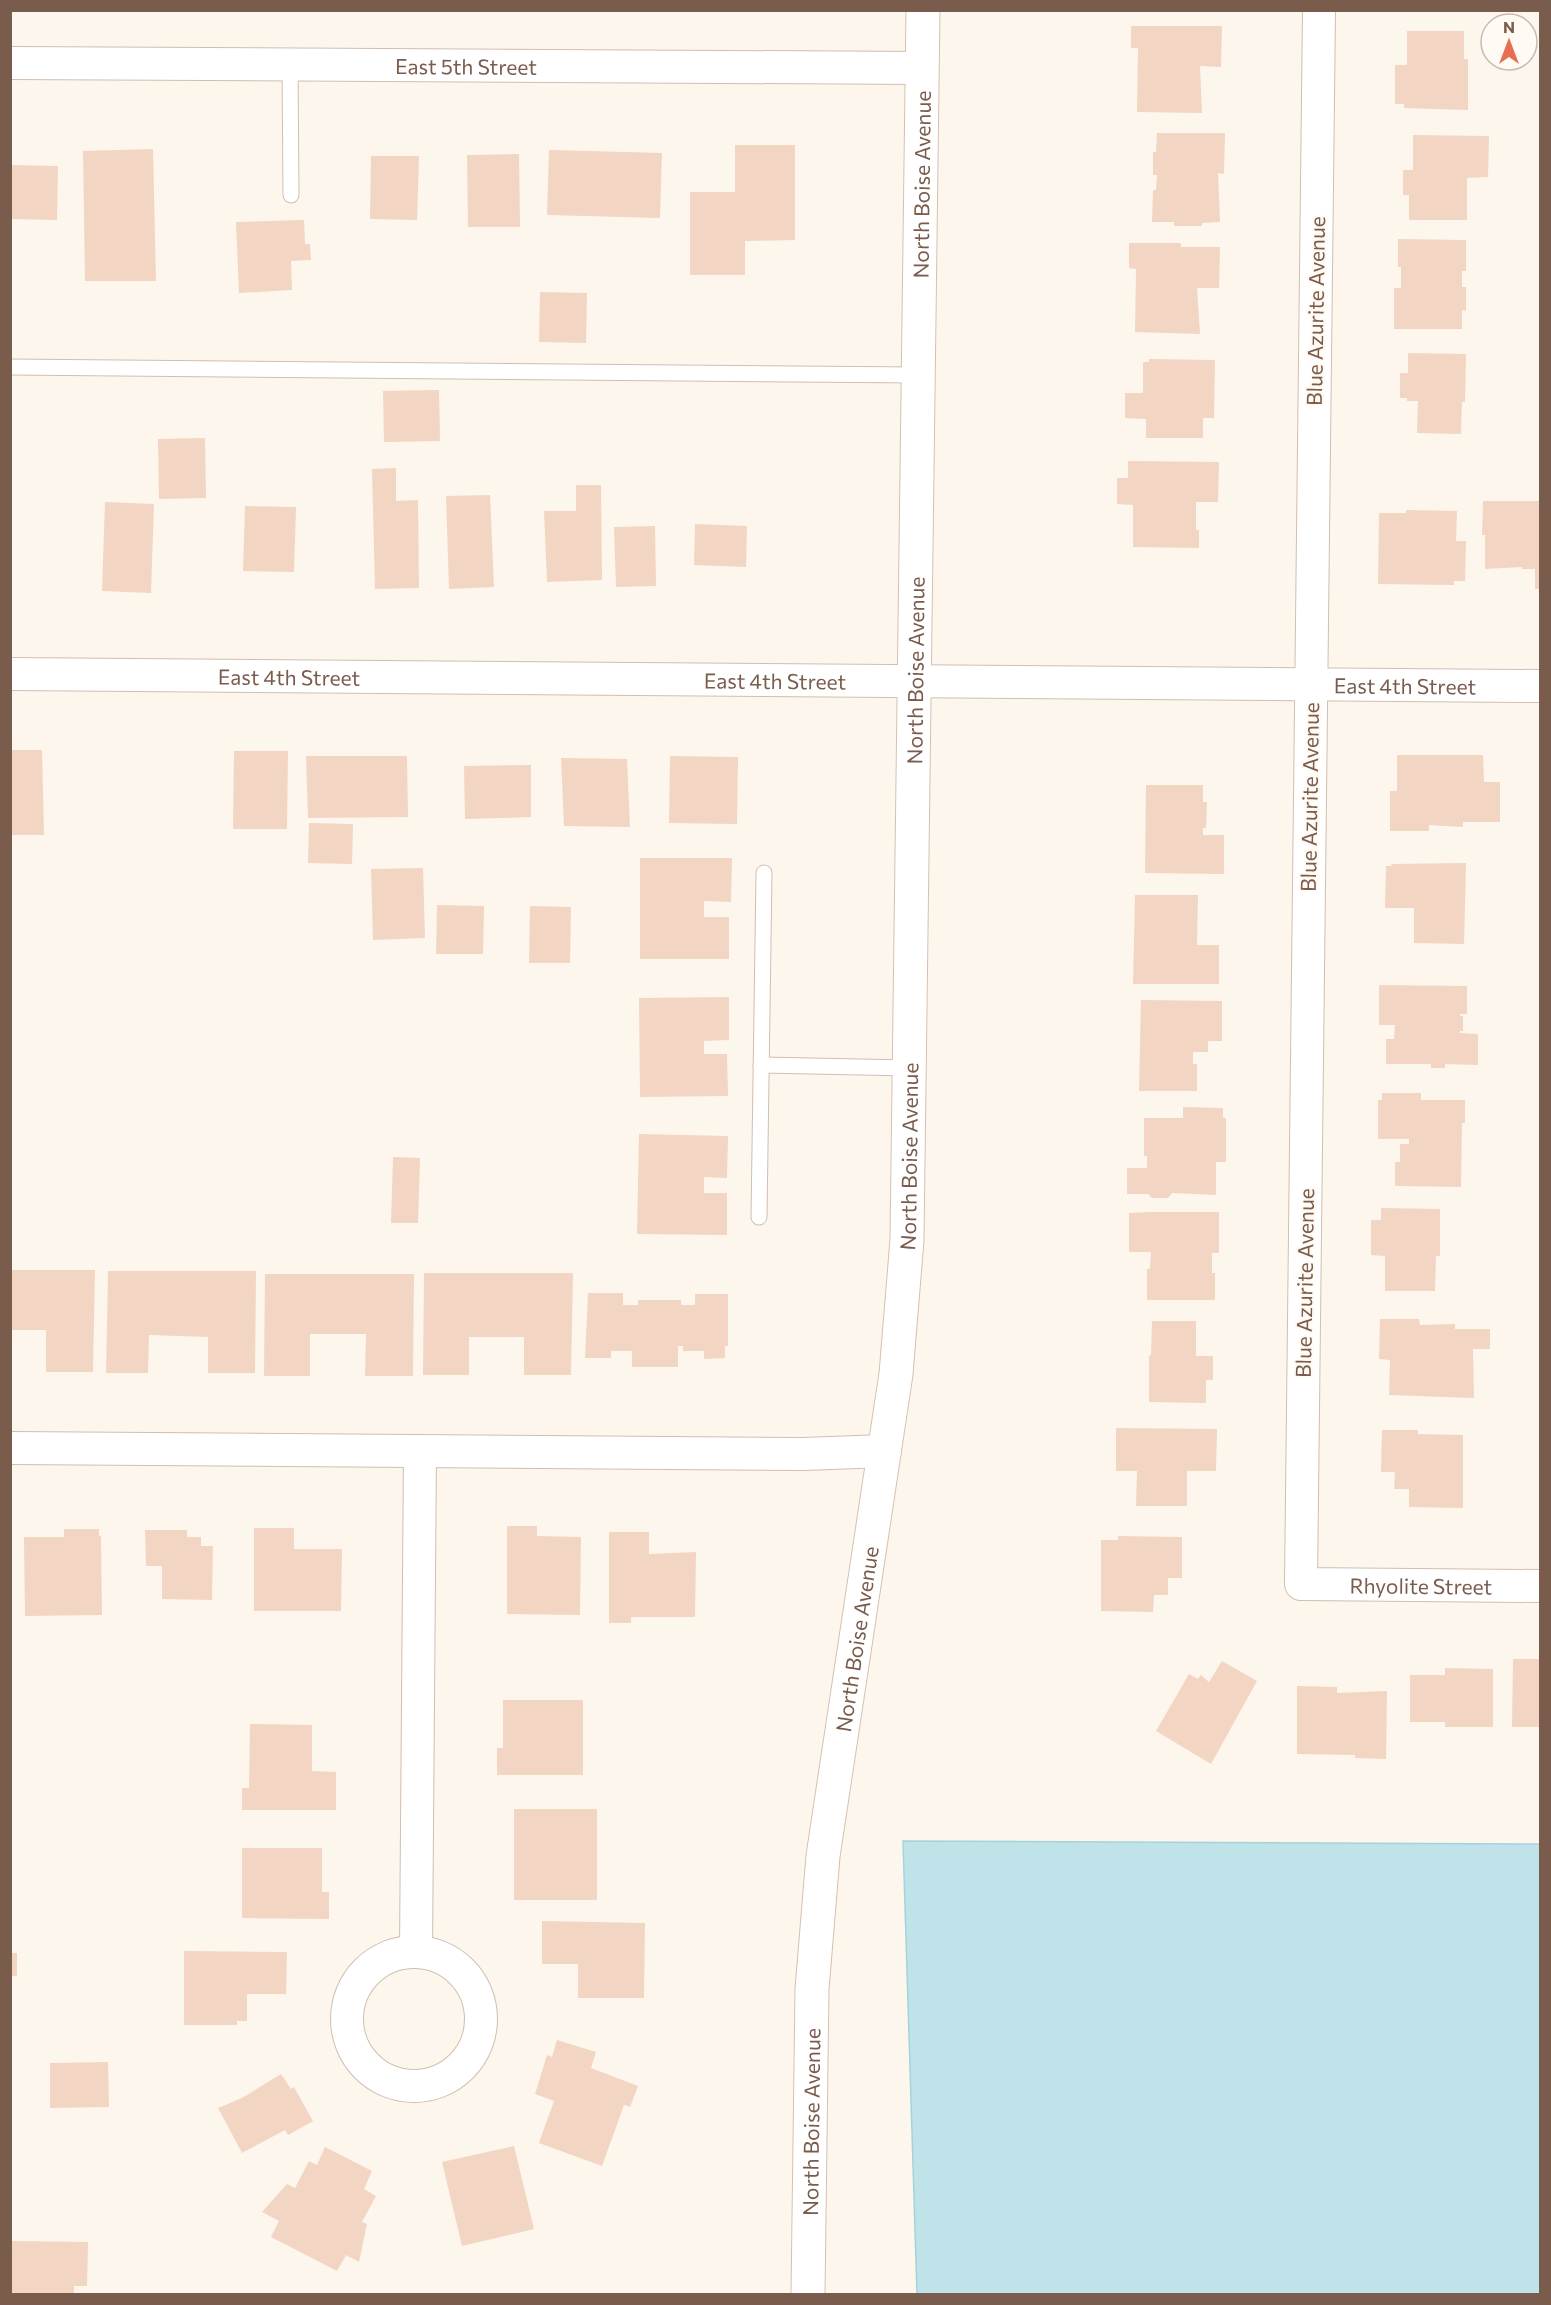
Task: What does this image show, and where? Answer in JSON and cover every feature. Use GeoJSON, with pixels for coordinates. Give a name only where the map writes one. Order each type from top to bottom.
{"type":"FeatureCollection","features":[{"type":"Feature","properties":{"kind":"street","name":"North Boise Avenue"},"geometry":{"type":"LineString","coordinates":[[808,2295],[812,1989],[824,1856],[896,1374],[907,1240],[923,10]]}},
{"type":"Feature","properties":{"kind":"street","name":"Blue Azurite Avenue"},"geometry":{"type":"LineString","coordinates":[[1301,1584],[1319,10]]}},
{"type":"Feature","properties":{"kind":"street","name":"East 5th Street"},"geometry":{"type":"LineString","coordinates":[[10,63],[922,68]]}},
{"type":"Feature","properties":{"kind":"street","name":"East 4th Street"},"geometry":{"type":"LineString","coordinates":[[10,674],[1540,686]]}},
{"type":"Feature","properties":{"kind":"street"},"geometry":{"type":"LineString","coordinates":[[10,1448],[806,1454],[885,1451]]}},
{"type":"Feature","properties":{"kind":"street"},"geometry":{"type":"LineString","coordinates":[[416,1952],[420,1451]]}},
{"type":"Feature","properties":{"kind":"street","name":"Rhyolite Street"},"geometry":{"type":"LineString","coordinates":[[1301,1584],[1540,1586]]}},
{"type":"Feature","properties":{"kind":"street"},"geometry":{"type":"LineString","coordinates":[[403,1952],[416,1952],[446,1959],[470,1980],[480,2004],[481,2029],[472,2053],[455,2072],[432,2084],[407,2085],[383,2078],[363,2062],[350,2040],[347,2014],[353,1990],[369,1970],[390,1956],[403,1952]]}},
{"type":"Feature","properties":{"kind":"lane"},"geometry":{"type":"LineString","coordinates":[[290,64],[291,195]]}},
{"type":"Feature","properties":{"kind":"lane"},"geometry":{"type":"LineString","coordinates":[[10,367],[918,375]]}},
{"type":"Feature","properties":{"kind":"lane"},"geometry":{"type":"LineString","coordinates":[[759,1217],[764,873]]}},
{"type":"Feature","properties":{"kind":"lane"},"geometry":{"type":"LineString","coordinates":[[761,1065],[910,1068]]}},
{"type":"Feature","properties":{"kind":"water"},"geometry":{"type":"Polygon","coordinates":[[[903,1841],[1540,1844],[1540,2294],[917,2294],[903,1841]]]}},
{"type":"Feature","properties":{"kind":"building"},"geometry":{"type":"Polygon","coordinates":[[[1131,26],[1222,26],[1221,67],[1200,66],[1202,113],[1137,112],[1138,48],[1131,48],[1131,26]]]}},
{"type":"Feature","properties":{"kind":"building"},"geometry":{"type":"Polygon","coordinates":[[[1407,31],[1464,31],[1464,59],[1468,59],[1468,110],[1404,108],[1404,104],[1395,104],[1395,65],[1407,65],[1407,31]]]}},
{"type":"Feature","properties":{"kind":"building"},"geometry":{"type":"Polygon","coordinates":[[[1157,133],[1225,133],[1224,174],[1218,173],[1220,222],[1202,223],[1202,226],[1174,226],[1174,222],[1152,222],[1153,190],[1156,190],[1157,175],[1153,175],[1153,152],[1156,152],[1157,133]]]}},
{"type":"Feature","properties":{"kind":"building"},"geometry":{"type":"Polygon","coordinates":[[[1413,135],[1489,136],[1488,177],[1467,178],[1467,220],[1409,220],[1409,195],[1403,195],[1403,170],[1413,170],[1413,135]]]}},
{"type":"Feature","properties":{"kind":"building"},"geometry":{"type":"Polygon","coordinates":[[[735,145],[795,145],[795,240],[745,241],[745,275],[690,275],[690,192],[735,192],[735,145]]]}},
{"type":"Feature","properties":{"kind":"building"},"geometry":{"type":"Polygon","coordinates":[[[153,149],[156,281],[85,281],[83,151],[153,149]]]}},
{"type":"Feature","properties":{"kind":"building"},"geometry":{"type":"Polygon","coordinates":[[[549,150],[662,153],[660,218],[547,215],[549,150]]]}},
{"type":"Feature","properties":{"kind":"building"},"geometry":{"type":"Polygon","coordinates":[[[519,154],[520,227],[468,227],[467,155],[519,154]]]}},
{"type":"Feature","properties":{"kind":"building"},"geometry":{"type":"Polygon","coordinates":[[[371,156],[419,156],[417,220],[370,219],[371,156]]]}},
{"type":"Feature","properties":{"kind":"building"},"geometry":{"type":"Polygon","coordinates":[[[10,165],[58,166],[57,220],[10,219],[10,165]]]}},
{"type":"Feature","properties":{"kind":"building"},"geometry":{"type":"Polygon","coordinates":[[[304,220],[305,244],[310,244],[311,260],[291,261],[292,290],[239,293],[236,222],[304,220]]]}},
{"type":"Feature","properties":{"kind":"building"},"geometry":{"type":"Polygon","coordinates":[[[1398,239],[1466,240],[1466,271],[1462,271],[1462,287],[1466,287],[1466,311],[1462,310],[1462,329],[1394,329],[1394,288],[1401,288],[1398,239]]]}},
{"type":"Feature","properties":{"kind":"building"},"geometry":{"type":"Polygon","coordinates":[[[1129,243],[1179,243],[1181,247],[1220,247],[1219,288],[1197,288],[1200,334],[1135,332],[1136,269],[1129,268],[1129,243]]]}},
{"type":"Feature","properties":{"kind":"building"},"geometry":{"type":"Polygon","coordinates":[[[540,292],[587,293],[586,343],[539,342],[540,292]]]}},
{"type":"Feature","properties":{"kind":"building"},"geometry":{"type":"Polygon","coordinates":[[[1408,353],[1466,354],[1465,402],[1462,402],[1461,434],[1417,433],[1418,401],[1407,401],[1407,398],[1400,398],[1400,373],[1408,373],[1408,353]]]}},
{"type":"Feature","properties":{"kind":"building"},"geometry":{"type":"Polygon","coordinates":[[[1149,359],[1215,360],[1214,418],[1203,418],[1203,438],[1146,438],[1146,419],[1125,418],[1125,393],[1143,393],[1143,362],[1149,362],[1149,359]]]}},
{"type":"Feature","properties":{"kind":"building"},"geometry":{"type":"Polygon","coordinates":[[[439,390],[440,441],[384,442],[383,391],[439,390]]]}},
{"type":"Feature","properties":{"kind":"building"},"geometry":{"type":"Polygon","coordinates":[[[205,438],[206,498],[159,499],[158,439],[205,438]]]}},
{"type":"Feature","properties":{"kind":"building"},"geometry":{"type":"Polygon","coordinates":[[[1128,461],[1219,462],[1218,502],[1196,502],[1196,530],[1199,530],[1199,548],[1133,547],[1133,505],[1117,504],[1117,478],[1128,478],[1128,461]]]}},
{"type":"Feature","properties":{"kind":"building"},"geometry":{"type":"Polygon","coordinates":[[[396,468],[396,501],[418,500],[419,588],[375,589],[372,469],[396,468]]]}},
{"type":"Feature","properties":{"kind":"building"},"geometry":{"type":"Polygon","coordinates":[[[576,485],[601,485],[602,580],[547,582],[544,511],[576,511],[576,485]]]}},
{"type":"Feature","properties":{"kind":"building"},"geometry":{"type":"Polygon","coordinates":[[[490,495],[494,587],[449,589],[446,496],[490,495]]]}},
{"type":"Feature","properties":{"kind":"building"},"geometry":{"type":"Polygon","coordinates":[[[1483,501],[1540,501],[1540,589],[1535,589],[1535,569],[1522,569],[1522,567],[1485,569],[1485,535],[1482,535],[1483,501]]]}},
{"type":"Feature","properties":{"kind":"building"},"geometry":{"type":"Polygon","coordinates":[[[105,502],[154,504],[151,593],[102,591],[105,502]]]}},
{"type":"Feature","properties":{"kind":"building"},"geometry":{"type":"Polygon","coordinates":[[[245,506],[296,507],[294,572],[243,571],[245,506]]]}},
{"type":"Feature","properties":{"kind":"building"},"geometry":{"type":"Polygon","coordinates":[[[1406,510],[1457,511],[1456,541],[1466,541],[1465,581],[1454,581],[1454,585],[1378,584],[1379,513],[1406,513],[1406,510]]]}},
{"type":"Feature","properties":{"kind":"building"},"geometry":{"type":"Polygon","coordinates":[[[695,524],[747,526],[746,567],[694,565],[695,524]]]}},
{"type":"Feature","properties":{"kind":"building"},"geometry":{"type":"Polygon","coordinates":[[[655,526],[656,586],[616,587],[614,527],[655,526]]]}},
{"type":"Feature","properties":{"kind":"building"},"geometry":{"type":"Polygon","coordinates":[[[10,750],[42,750],[44,835],[10,835],[10,750]]]}},
{"type":"Feature","properties":{"kind":"building"},"geometry":{"type":"Polygon","coordinates":[[[234,751],[288,751],[287,829],[233,829],[234,751]]]}},
{"type":"Feature","properties":{"kind":"building"},"geometry":{"type":"Polygon","coordinates":[[[1397,755],[1483,755],[1484,782],[1500,782],[1500,822],[1463,822],[1463,827],[1429,825],[1429,831],[1390,831],[1390,791],[1397,791],[1397,755]]]}},
{"type":"Feature","properties":{"kind":"building"},"geometry":{"type":"Polygon","coordinates":[[[306,756],[407,756],[408,817],[308,818],[306,756]]]}},
{"type":"Feature","properties":{"kind":"building"},"geometry":{"type":"Polygon","coordinates":[[[670,756],[738,757],[737,824],[669,823],[670,756]]]}},
{"type":"Feature","properties":{"kind":"building"},"geometry":{"type":"Polygon","coordinates":[[[561,758],[627,759],[630,827],[564,826],[561,758]]]}},
{"type":"Feature","properties":{"kind":"building"},"geometry":{"type":"Polygon","coordinates":[[[531,765],[531,817],[465,819],[464,766],[531,765]]]}},
{"type":"Feature","properties":{"kind":"building"},"geometry":{"type":"Polygon","coordinates":[[[1146,785],[1203,785],[1203,802],[1207,802],[1206,828],[1203,828],[1203,835],[1224,835],[1224,874],[1145,873],[1146,785]]]}},
{"type":"Feature","properties":{"kind":"building"},"geometry":{"type":"Polygon","coordinates":[[[309,823],[353,824],[352,864],[308,863],[309,823]]]}},
{"type":"Feature","properties":{"kind":"building"},"geometry":{"type":"Polygon","coordinates":[[[640,858],[732,858],[731,902],[704,901],[704,917],[729,917],[729,959],[640,959],[640,858]]]}},
{"type":"Feature","properties":{"kind":"building"},"geometry":{"type":"Polygon","coordinates":[[[1466,863],[1464,944],[1414,943],[1414,908],[1385,908],[1386,866],[1392,866],[1391,864],[1466,863]]]}},
{"type":"Feature","properties":{"kind":"building"},"geometry":{"type":"Polygon","coordinates":[[[423,868],[425,938],[373,940],[371,869],[423,868]]]}},
{"type":"Feature","properties":{"kind":"building"},"geometry":{"type":"Polygon","coordinates":[[[1135,895],[1198,895],[1197,945],[1219,945],[1219,984],[1133,984],[1135,895]]]}},
{"type":"Feature","properties":{"kind":"building"},"geometry":{"type":"Polygon","coordinates":[[[437,905],[484,906],[483,954],[436,954],[437,905]]]}},
{"type":"Feature","properties":{"kind":"building"},"geometry":{"type":"Polygon","coordinates":[[[530,906],[571,907],[570,963],[529,963],[530,906]]]}},
{"type":"Feature","properties":{"kind":"building"},"geometry":{"type":"Polygon","coordinates":[[[1379,985],[1467,986],[1467,1014],[1460,1014],[1463,1016],[1463,1031],[1460,1033],[1478,1034],[1478,1065],[1445,1064],[1445,1068],[1431,1068],[1431,1064],[1386,1064],[1386,1039],[1394,1039],[1395,1025],[1379,1025],[1379,985]]]}},
{"type":"Feature","properties":{"kind":"building"},"geometry":{"type":"Polygon","coordinates":[[[729,997],[729,1040],[704,1041],[704,1054],[727,1054],[728,1096],[640,1097],[639,998],[729,997]]]}},
{"type":"Feature","properties":{"kind":"building"},"geometry":{"type":"Polygon","coordinates":[[[1141,1000],[1222,1001],[1222,1041],[1208,1041],[1208,1052],[1193,1052],[1193,1064],[1197,1064],[1197,1091],[1139,1091],[1141,1000]]]}},
{"type":"Feature","properties":{"kind":"building"},"geometry":{"type":"Polygon","coordinates":[[[1382,1093],[1421,1093],[1421,1100],[1465,1100],[1465,1123],[1462,1123],[1461,1187],[1395,1186],[1395,1162],[1400,1162],[1400,1144],[1409,1144],[1409,1139],[1378,1139],[1378,1100],[1382,1100],[1382,1093]]]}},
{"type":"Feature","properties":{"kind":"building"},"geometry":{"type":"Polygon","coordinates":[[[1183,1107],[1223,1108],[1223,1118],[1226,1118],[1226,1162],[1216,1162],[1216,1195],[1172,1193],[1168,1198],[1152,1198],[1148,1194],[1127,1194],[1127,1168],[1147,1168],[1147,1156],[1144,1156],[1144,1118],[1183,1118],[1183,1107]]]}},
{"type":"Feature","properties":{"kind":"building"},"geometry":{"type":"Polygon","coordinates":[[[639,1134],[728,1136],[727,1178],[704,1177],[704,1193],[727,1193],[727,1235],[637,1234],[639,1134]]]}},
{"type":"Feature","properties":{"kind":"building"},"geometry":{"type":"Polygon","coordinates":[[[393,1157],[420,1158],[418,1223],[391,1223],[393,1157]]]}},
{"type":"Feature","properties":{"kind":"building"},"geometry":{"type":"Polygon","coordinates":[[[1381,1208],[1440,1209],[1440,1256],[1436,1256],[1435,1291],[1385,1291],[1385,1256],[1371,1255],[1371,1220],[1381,1220],[1381,1208]]]}},
{"type":"Feature","properties":{"kind":"building"},"geometry":{"type":"Polygon","coordinates":[[[1219,1212],[1219,1253],[1212,1253],[1215,1300],[1147,1300],[1147,1269],[1150,1269],[1151,1252],[1129,1252],[1129,1213],[1219,1212]]]}},
{"type":"Feature","properties":{"kind":"building"},"geometry":{"type":"Polygon","coordinates":[[[10,1270],[95,1270],[93,1372],[46,1372],[46,1330],[10,1330],[10,1270]]]}},
{"type":"Feature","properties":{"kind":"building"},"geometry":{"type":"Polygon","coordinates":[[[108,1271],[256,1271],[255,1373],[208,1373],[208,1337],[149,1335],[148,1373],[106,1373],[108,1271]]]}},
{"type":"Feature","properties":{"kind":"building"},"geometry":{"type":"Polygon","coordinates":[[[424,1273],[573,1273],[571,1375],[524,1375],[524,1337],[469,1337],[469,1375],[423,1375],[424,1273]]]}},
{"type":"Feature","properties":{"kind":"building"},"geometry":{"type":"Polygon","coordinates":[[[265,1274],[414,1274],[413,1376],[365,1376],[366,1334],[310,1334],[310,1376],[264,1376],[265,1274]]]}},
{"type":"Feature","properties":{"kind":"building"},"geometry":{"type":"Polygon","coordinates":[[[588,1293],[623,1293],[623,1305],[638,1305],[638,1300],[681,1300],[681,1305],[695,1305],[695,1294],[728,1294],[728,1346],[725,1346],[725,1358],[704,1359],[704,1351],[683,1351],[683,1346],[678,1346],[678,1367],[632,1367],[632,1351],[611,1351],[611,1358],[585,1358],[588,1293]]]}},
{"type":"Feature","properties":{"kind":"building"},"geometry":{"type":"Polygon","coordinates":[[[1380,1319],[1419,1319],[1420,1325],[1455,1324],[1455,1329],[1490,1329],[1490,1349],[1473,1349],[1474,1398],[1389,1395],[1390,1360],[1379,1359],[1380,1319]]]}},
{"type":"Feature","properties":{"kind":"building"},"geometry":{"type":"Polygon","coordinates":[[[1152,1321],[1196,1321],[1196,1356],[1213,1356],[1213,1380],[1206,1380],[1206,1403],[1149,1402],[1152,1321]]]}},
{"type":"Feature","properties":{"kind":"building"},"geometry":{"type":"Polygon","coordinates":[[[1116,1428],[1217,1429],[1216,1471],[1187,1471],[1187,1506],[1136,1506],[1137,1471],[1116,1471],[1116,1428]]]}},
{"type":"Feature","properties":{"kind":"building"},"geometry":{"type":"Polygon","coordinates":[[[1382,1430],[1418,1430],[1418,1434],[1463,1435],[1463,1508],[1409,1507],[1409,1489],[1394,1489],[1395,1472],[1381,1472],[1382,1430]]]}},
{"type":"Feature","properties":{"kind":"building"},"geometry":{"type":"Polygon","coordinates":[[[507,1526],[537,1526],[537,1536],[581,1537],[580,1615],[507,1614],[507,1526]]]}},
{"type":"Feature","properties":{"kind":"building"},"geometry":{"type":"Polygon","coordinates":[[[254,1528],[294,1528],[294,1549],[342,1549],[341,1611],[254,1611],[254,1528]]]}},
{"type":"Feature","properties":{"kind":"building"},"geometry":{"type":"Polygon","coordinates":[[[64,1529],[99,1529],[102,1615],[25,1616],[24,1537],[64,1537],[64,1529]]]}},
{"type":"Feature","properties":{"kind":"building"},"geometry":{"type":"Polygon","coordinates":[[[145,1530],[187,1530],[187,1537],[201,1537],[201,1546],[213,1546],[212,1600],[162,1599],[162,1566],[146,1566],[145,1530]]]}},
{"type":"Feature","properties":{"kind":"building"},"geometry":{"type":"Polygon","coordinates":[[[609,1532],[649,1532],[649,1554],[696,1552],[695,1617],[631,1617],[631,1623],[609,1623],[609,1532]]]}},
{"type":"Feature","properties":{"kind":"building"},"geometry":{"type":"Polygon","coordinates":[[[1118,1536],[1182,1537],[1182,1578],[1168,1578],[1168,1595],[1154,1595],[1153,1612],[1101,1611],[1101,1540],[1118,1540],[1118,1536]]]}},
{"type":"Feature","properties":{"kind":"building"},"geometry":{"type":"Polygon","coordinates":[[[1513,1659],[1540,1659],[1540,1727],[1512,1727],[1513,1659]]]}},
{"type":"Feature","properties":{"kind":"building"},"geometry":{"type":"Polygon","coordinates":[[[1222,1661],[1257,1681],[1211,1764],[1156,1731],[1189,1674],[1198,1679],[1201,1675],[1209,1682],[1222,1661]]]}},
{"type":"Feature","properties":{"kind":"building"},"geometry":{"type":"Polygon","coordinates":[[[1445,1668],[1493,1669],[1493,1727],[1445,1727],[1445,1722],[1410,1722],[1410,1675],[1445,1675],[1445,1668]]]}},
{"type":"Feature","properties":{"kind":"building"},"geometry":{"type":"Polygon","coordinates":[[[1297,1686],[1337,1687],[1337,1693],[1387,1691],[1386,1759],[1355,1758],[1355,1755],[1297,1754],[1297,1686]]]}},
{"type":"Feature","properties":{"kind":"building"},"geometry":{"type":"Polygon","coordinates":[[[503,1700],[583,1700],[583,1775],[497,1775],[497,1748],[503,1748],[503,1700]]]}},
{"type":"Feature","properties":{"kind":"building"},"geometry":{"type":"Polygon","coordinates":[[[250,1724],[312,1725],[312,1771],[336,1772],[336,1810],[242,1810],[242,1788],[249,1788],[250,1724]]]}},
{"type":"Feature","properties":{"kind":"building"},"geometry":{"type":"Polygon","coordinates":[[[514,1809],[597,1809],[597,1900],[514,1900],[514,1809]]]}},
{"type":"Feature","properties":{"kind":"building"},"geometry":{"type":"Polygon","coordinates":[[[242,1848],[322,1848],[322,1892],[329,1892],[329,1919],[242,1918],[242,1848]]]}},
{"type":"Feature","properties":{"kind":"building"},"geometry":{"type":"Polygon","coordinates":[[[542,1921],[645,1923],[644,1998],[578,1998],[578,1964],[542,1964],[542,1921]]]}},
{"type":"Feature","properties":{"kind":"building"},"geometry":{"type":"Polygon","coordinates":[[[184,1951],[287,1952],[286,1994],[247,1994],[247,2021],[237,2021],[237,2025],[184,2025],[184,1951]]]}},
{"type":"Feature","properties":{"kind":"building"},"geometry":{"type":"Polygon","coordinates":[[[10,1953],[17,1953],[17,1976],[10,1976],[10,1953]]]}},
{"type":"Feature","properties":{"kind":"building"},"geometry":{"type":"Polygon","coordinates":[[[557,2040],[596,2052],[591,2068],[638,2086],[630,2107],[624,2105],[602,2166],[539,2143],[554,2101],[535,2094],[547,2055],[552,2057],[557,2040]]]}},
{"type":"Feature","properties":{"kind":"building"},"geometry":{"type":"Polygon","coordinates":[[[108,2062],[109,2107],[50,2108],[50,2063],[108,2062]]]}},
{"type":"Feature","properties":{"kind":"building"},"geometry":{"type":"Polygon","coordinates":[[[281,2074],[291,2089],[294,2087],[313,2121],[288,2135],[285,2130],[242,2153],[218,2108],[242,2098],[281,2074]]]}},
{"type":"Feature","properties":{"kind":"building"},"geometry":{"type":"Polygon","coordinates":[[[514,2146],[534,2229],[462,2246],[442,2162],[514,2146]]]}},
{"type":"Feature","properties":{"kind":"building"},"geometry":{"type":"Polygon","coordinates":[[[325,2147],[372,2171],[364,2189],[376,2196],[362,2222],[367,2224],[359,2262],[346,2255],[337,2271],[271,2237],[279,2221],[262,2212],[287,2184],[295,2188],[309,2161],[317,2165],[325,2147]]]}},
{"type":"Feature","properties":{"kind":"building"},"geometry":{"type":"Polygon","coordinates":[[[10,2241],[88,2242],[87,2286],[74,2286],[74,2294],[10,2294],[10,2241]]]}}]}
